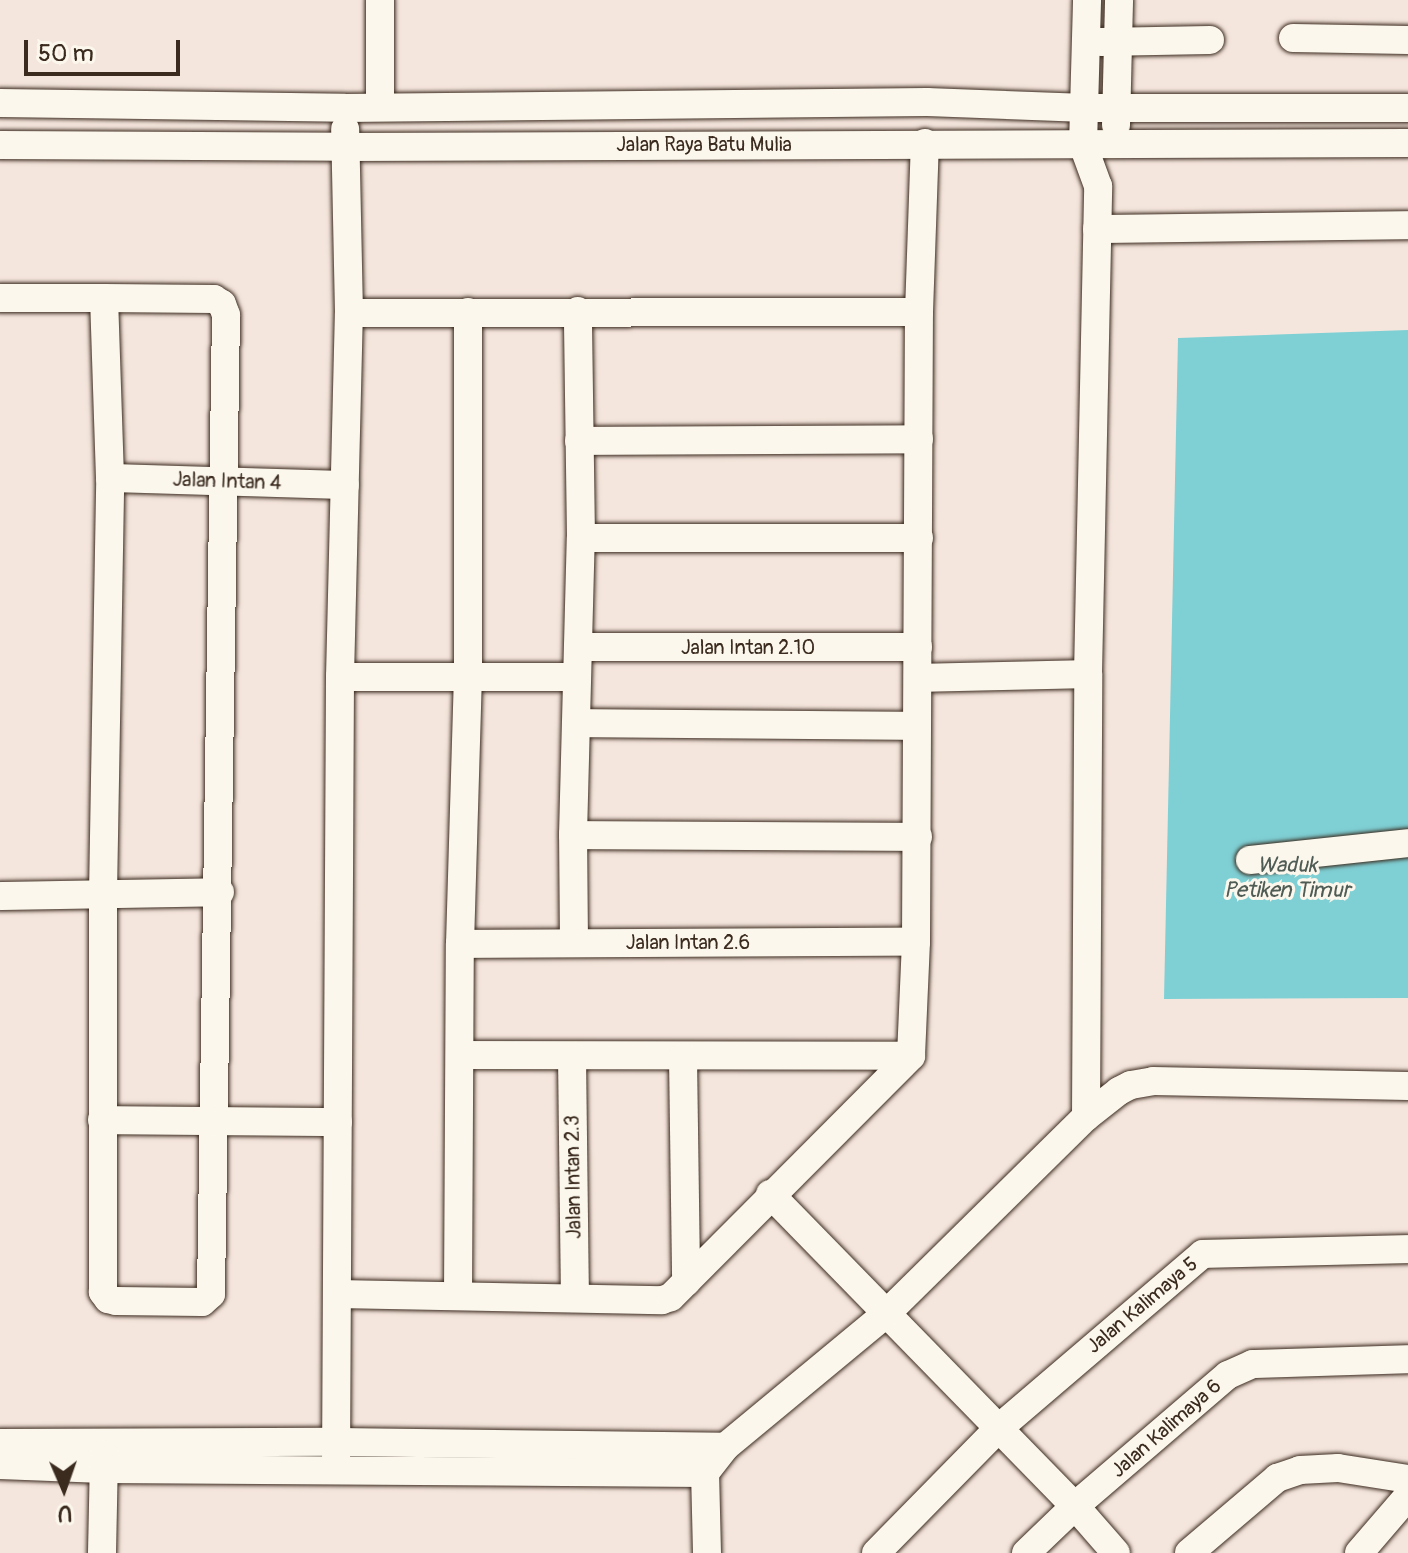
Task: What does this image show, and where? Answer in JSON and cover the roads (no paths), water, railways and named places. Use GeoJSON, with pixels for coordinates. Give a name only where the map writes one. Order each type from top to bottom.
{"type":"FeatureCollection","features":[{"type":"Feature","properties":{"kind":"street"},"geometry":{"type":"LineString","coordinates":[[380,0],[380,107]]}},
{"type":"Feature","properties":{"kind":"street"},"geometry":{"type":"LineString","coordinates":[[1086,1117],[1088,674],[1098,186],[1083,145],[1087,0]]}},
{"type":"Feature","properties":{"kind":"street"},"geometry":{"type":"LineString","coordinates":[[1098,186],[1116,144],[1119,0]]}},
{"type":"Feature","properties":{"kind":"street"},"geometry":{"type":"LineString","coordinates":[[1293,38],[1408,40]]}},
{"type":"Feature","properties":{"kind":"street"},"geometry":{"type":"LineString","coordinates":[[1088,42],[1210,40]]}},
{"type":"Feature","properties":{"kind":"street"},"geometry":{"type":"LineString","coordinates":[[0,103],[344,108],[927,102],[1086,108],[1408,108]]}},
{"type":"Feature","properties":{"kind":"street"},"geometry":{"type":"LineString","coordinates":[[336,1455],[340,677],[349,313],[344,108]]}},
{"type":"Feature","properties":{"kind":"street"},"geometry":{"type":"LineString","coordinates":[[337,1294],[662,1300],[686,1282],[770,1194],[911,1056],[918,837],[919,312],[925,143]]}},
{"type":"Feature","properties":{"kind":"street","name":"Jalan Raya Batu Mulia"},"geometry":{"type":"LineString","coordinates":[[0,145],[345,147],[1408,143]]}},
{"type":"Feature","properties":{"kind":"street"},"geometry":{"type":"LineString","coordinates":[[1097,229],[1408,225]]}},
{"type":"Feature","properties":{"kind":"street"},"geometry":{"type":"LineString","coordinates":[[0,298],[104,298],[214,299],[222,304],[226,315],[215,1122],[209,1299],[202,1302],[116,1301],[108,1299],[103,1292],[103,894],[110,478],[104,298]]}},
{"type":"Feature","properties":{"kind":"street"},"geometry":{"type":"LineString","coordinates":[[574,943],[573,835],[581,538],[578,311]]}},
{"type":"Feature","properties":{"kind":"street"},"geometry":{"type":"LineString","coordinates":[[458,1296],[460,944],[468,679],[468,312]]}},
{"type":"Feature","properties":{"kind":"street"},"geometry":{"type":"LineString","coordinates":[[349,313],[919,312]]}},
{"type":"Feature","properties":{"kind":"street"},"geometry":{"type":"LineString","coordinates":[[579,441],[919,439]]}},
{"type":"Feature","properties":{"kind":"street","name":"Jalan Intan 4"},"geometry":{"type":"LineString","coordinates":[[110,478],[345,485]]}},
{"type":"Feature","properties":{"kind":"street"},"geometry":{"type":"LineString","coordinates":[[581,538],[919,538]]}},
{"type":"Feature","properties":{"kind":"street","name":"Jalan Intan 2.10"},"geometry":{"type":"LineString","coordinates":[[578,647],[918,647]]}},
{"type":"Feature","properties":{"kind":"street"},"geometry":{"type":"LineString","coordinates":[[918,678],[1088,674]]}},
{"type":"Feature","properties":{"kind":"street"},"geometry":{"type":"LineString","coordinates":[[340,677],[577,677]]}},
{"type":"Feature","properties":{"kind":"street"},"geometry":{"type":"LineString","coordinates":[[578,723],[917,726]]}},
{"type":"Feature","properties":{"kind":"street"},"geometry":{"type":"LineString","coordinates":[[573,835],[918,837]]}},
{"type":"Feature","properties":{"kind":"street"},"geometry":{"type":"LineString","coordinates":[[1250,860],[1408,843]]}},
{"type":"Feature","properties":{"kind":"street"},"geometry":{"type":"LineString","coordinates":[[0,896],[220,892]]}},
{"type":"Feature","properties":{"kind":"street","name":"Jalan Intan 2.6"},"geometry":{"type":"LineString","coordinates":[[460,944],[916,942]]}},
{"type":"Feature","properties":{"kind":"street"},"geometry":{"type":"LineString","coordinates":[[461,1055],[911,1056]]}},
{"type":"Feature","properties":{"kind":"street","name":"Jalan Intan 2.3"},"geometry":{"type":"LineString","coordinates":[[572,1056],[575,1298]]}},
{"type":"Feature","properties":{"kind":"street"},"geometry":{"type":"LineString","coordinates":[[683,1057],[686,1282]]}},
{"type":"Feature","properties":{"kind":"street"},"geometry":{"type":"LineString","coordinates":[[707,1553],[705,1473],[725,1447],[887,1313],[1086,1117],[1131,1085],[1153,1081],[1408,1086]]}},
{"type":"Feature","properties":{"kind":"street"},"geometry":{"type":"LineString","coordinates":[[102,1120],[338,1122]]}},
{"type":"Feature","properties":{"kind":"street"},"geometry":{"type":"LineString","coordinates":[[770,1194],[1075,1506],[1116,1553]]}},
{"type":"Feature","properties":{"kind":"street","name":"Jalan Kalimaya 5"},"geometry":{"type":"LineString","coordinates":[[876,1553],[999,1428],[1203,1254],[1408,1249]]}},
{"type":"Feature","properties":{"kind":"street","name":"Jalan Kalimaya 6"},"geometry":{"type":"LineString","coordinates":[[1026,1553],[1075,1506],[1228,1375],[1253,1364],[1408,1359]]}},
{"type":"Feature","properties":{"kind":"street"},"geometry":{"type":"LineString","coordinates":[[0,1443],[104,1456]]}},
{"type":"Feature","properties":{"kind":"street"},"geometry":{"type":"LineString","coordinates":[[0,1465],[104,1456],[725,1447]]}},
{"type":"Feature","properties":{"kind":"street"},"geometry":{"type":"LineString","coordinates":[[336,1455],[705,1473]]}},
{"type":"Feature","properties":{"kind":"street"},"geometry":{"type":"LineString","coordinates":[[102,1553],[104,1456]]}},
{"type":"Feature","properties":{"kind":"street"},"geometry":{"type":"LineString","coordinates":[[1189,1553],[1277,1478],[1300,1470],[1338,1468],[1408,1479]]}},
{"type":"Feature","properties":{"kind":"street"},"geometry":{"type":"LineString","coordinates":[[1359,1553],[1408,1496]]}},
{"type":"Feature","properties":{"kind":"water","name":"Waduk Petiken Timur"},"geometry":{"type":"Polygon","coordinates":[[[1408,330],[1408,998],[1164,999],[1178,338],[1408,330]]]}}]}
